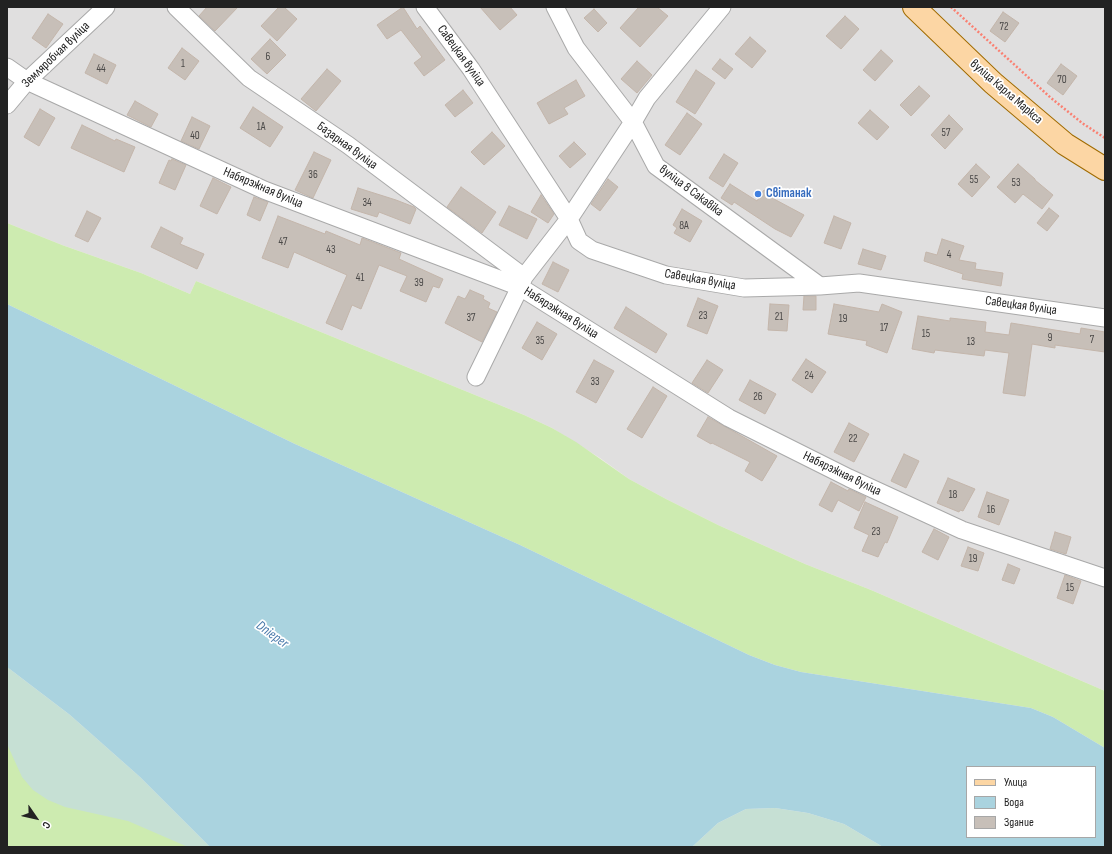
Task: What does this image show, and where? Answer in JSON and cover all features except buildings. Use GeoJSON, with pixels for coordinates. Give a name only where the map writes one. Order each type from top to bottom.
{"type":"FeatureCollection","features":[{"type":"Feature","properties":{"kind":"main road","name":"вуліца Карла Маркса"},"geometry":{"type":"LineString","coordinates":[[914,7],[993,83],[1065,144],[1105,169]]}},
{"type":"Feature","properties":{"kind":"street","name":"Земляробчая вуліца"},"geometry":{"type":"LineString","coordinates":[[7,105],[27,82],[106,7]]}},
{"type":"Feature","properties":{"kind":"street","name":"Базарная вуліца"},"geometry":{"type":"LineString","coordinates":[[176,7],[249,78],[348,145],[470,238],[522,282]]}},
{"type":"Feature","properties":{"kind":"street","name":"Савецкая вуліца"},"geometry":{"type":"LineString","coordinates":[[425,7],[472,69],[569,219],[579,241],[592,250],[666,275],[744,288],[820,286],[859,283],[1105,318]]}},
{"type":"Feature","properties":{"kind":"street","name":"вуліца 8 Сакавіка"},"geometry":{"type":"LineString","coordinates":[[555,7],[576,48],[633,122],[656,166],[820,286]]}},
{"type":"Feature","properties":{"kind":"street"},"geometry":{"type":"LineString","coordinates":[[476,377],[522,282],[569,219],[633,122],[646,98],[722,7]]}},
{"type":"Feature","properties":{"kind":"street","name":"Набярэжная вуліца"},"geometry":{"type":"LineString","coordinates":[[7,68],[27,82],[264,190],[522,282],[729,418],[842,475],[962,530],[1105,578]]}},
{"type":"Feature","properties":{"kind":"path"},"geometry":{"type":"LineString","coordinates":[[952,7],[1051,98],[1082,123],[1105,138]]}},
{"type":"Feature","properties":{"kind":"shaded area"},"geometry":{"type":"Polygon","coordinates":[[[7,7],[1105,7],[1105,691],[871,590],[805,564],[718,525],[629,479],[600,458],[552,428],[524,415],[196,281],[190,294],[141,273],[62,245],[7,223],[7,7]]]}},
{"type":"Feature","properties":{"kind":"green space"},"geometry":{"type":"Polygon","coordinates":[[[7,223],[62,245],[141,273],[190,294],[196,281],[524,415],[552,428],[576,442],[629,479],[718,525],[805,564],[871,590],[1105,691],[1105,748],[1053,717],[1031,708],[801,672],[775,665],[749,655],[520,545],[295,444],[7,304],[7,223]]]}},
{"type":"Feature","properties":{"kind":"green space"},"geometry":{"type":"Polygon","coordinates":[[[7,667],[210,847],[7,847],[7,667]]]}},
{"type":"Feature","properties":{"kind":"green space"},"geometry":{"type":"Polygon","coordinates":[[[7,667],[70,715],[140,777],[210,847],[188,847],[128,821],[65,807],[48,800],[33,790],[22,777],[7,744],[7,667]]]}},
{"type":"Feature","properties":{"kind":"green space"},"geometry":{"type":"Polygon","coordinates":[[[775,808],[808,813],[844,824],[883,847],[692,847],[718,823],[746,809],[775,808]]]}},
{"type":"Feature","properties":{"kind":"water","name":"Dnieper"},"geometry":{"type":"Polygon","coordinates":[[[7,304],[295,444],[520,545],[749,655],[775,665],[801,672],[1031,708],[1053,717],[1105,748],[1105,847],[883,847],[844,824],[808,813],[775,808],[746,809],[718,823],[692,847],[210,847],[140,777],[70,715],[7,667],[7,304]]]}},
{"type":"Feature","properties":{"kind":"place","name":"Світанак"},"geometry":{"type":"Point","coordinates":[758,194]}}]}
